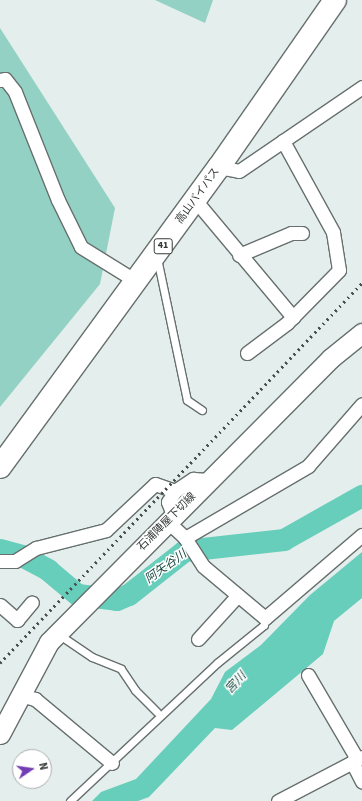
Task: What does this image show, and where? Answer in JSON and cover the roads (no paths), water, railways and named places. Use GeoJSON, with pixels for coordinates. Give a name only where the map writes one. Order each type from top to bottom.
{"type":"FeatureCollection","features":[{"type":"Feature","properties":{"kind":"highway","name":"高山バイパス"},"geometry":{"type":"LineString","coordinates":[[0,467],[219,167],[335,0]]}},
{"type":"Feature","properties":{"kind":"main road","name":"石浦陣屋下切線"},"geometry":{"type":"LineString","coordinates":[[0,734],[41,654],[58,634],[170,518],[331,358],[362,333]]}},
{"type":"Feature","properties":{"kind":"street"},"geometry":{"type":"LineString","coordinates":[[0,80],[5,79],[15,92],[58,200],[81,247],[136,281]]}},
{"type":"Feature","properties":{"kind":"street"},"geometry":{"type":"LineString","coordinates":[[219,167],[239,171],[362,87]]}},
{"type":"Feature","properties":{"kind":"street"},"geometry":{"type":"LineString","coordinates":[[247,353],[293,317],[330,283],[340,264],[333,232],[283,141]]}},
{"type":"Feature","properties":{"kind":"street"},"geometry":{"type":"LineString","coordinates":[[195,200],[239,255],[293,317]]}},
{"type":"Feature","properties":{"kind":"street"},"geometry":{"type":"LineString","coordinates":[[239,255],[291,233],[302,233]]}},
{"type":"Feature","properties":{"kind":"street"},"geometry":{"type":"LineString","coordinates":[[186,540],[308,466],[362,404]]}},
{"type":"Feature","properties":{"kind":"street"},"geometry":{"type":"LineString","coordinates":[[208,480],[193,479],[175,491],[168,502],[170,518],[186,540],[195,556],[265,618],[362,535]]}},
{"type":"Feature","properties":{"kind":"street"},"geometry":{"type":"LineString","coordinates":[[0,561],[15,561],[32,550],[106,530],[155,484],[175,491]]}},
{"type":"Feature","properties":{"kind":"street"},"geometry":{"type":"LineString","coordinates":[[198,639],[238,595]]}},
{"type":"Feature","properties":{"kind":"street"},"geometry":{"type":"LineString","coordinates":[[0,605],[17,620],[32,602]]}},
{"type":"Feature","properties":{"kind":"street"},"geometry":{"type":"LineString","coordinates":[[308,675],[357,760],[362,782]]}},
{"type":"Feature","properties":{"kind":"street"},"geometry":{"type":"LineString","coordinates":[[20,695],[35,699],[112,763]]}},
{"type":"Feature","properties":{"kind":"street"},"geometry":{"type":"LineString","coordinates":[[278,801],[357,760]]}},
{"type":"Feature","properties":{"kind":"lane"},"geometry":{"type":"LineString","coordinates":[[156,254],[186,400],[202,410]]}},
{"type":"Feature","properties":{"kind":"lane"},"geometry":{"type":"LineString","coordinates":[[70,801],[217,663],[264,625],[265,618]]}},
{"type":"Feature","properties":{"kind":"lane"},"geometry":{"type":"LineString","coordinates":[[58,634],[92,656],[121,669],[135,690],[157,712]]}},
{"type":"Feature","properties":{"kind":"water","name":"宮川"},"geometry":{"type":"Polygon","coordinates":[[[362,552],[362,598],[334,621],[323,654],[232,730],[215,728],[149,797],[138,801],[92,801],[101,792],[136,779],[211,699],[225,672],[261,645],[310,595],[362,552]]]}},
{"type":"Feature","properties":{"kind":"waterway","name":"阿矢谷川"},"geometry":{"type":"LineString","coordinates":[[0,550],[22,556],[48,570],[78,595],[117,600],[129,595],[185,551],[284,540],[362,496]]}},
{"type":"Feature","properties":{"kind":"railway"},"geometry":{"type":"LineString","coordinates":[[0,663],[362,283]]}}]}
